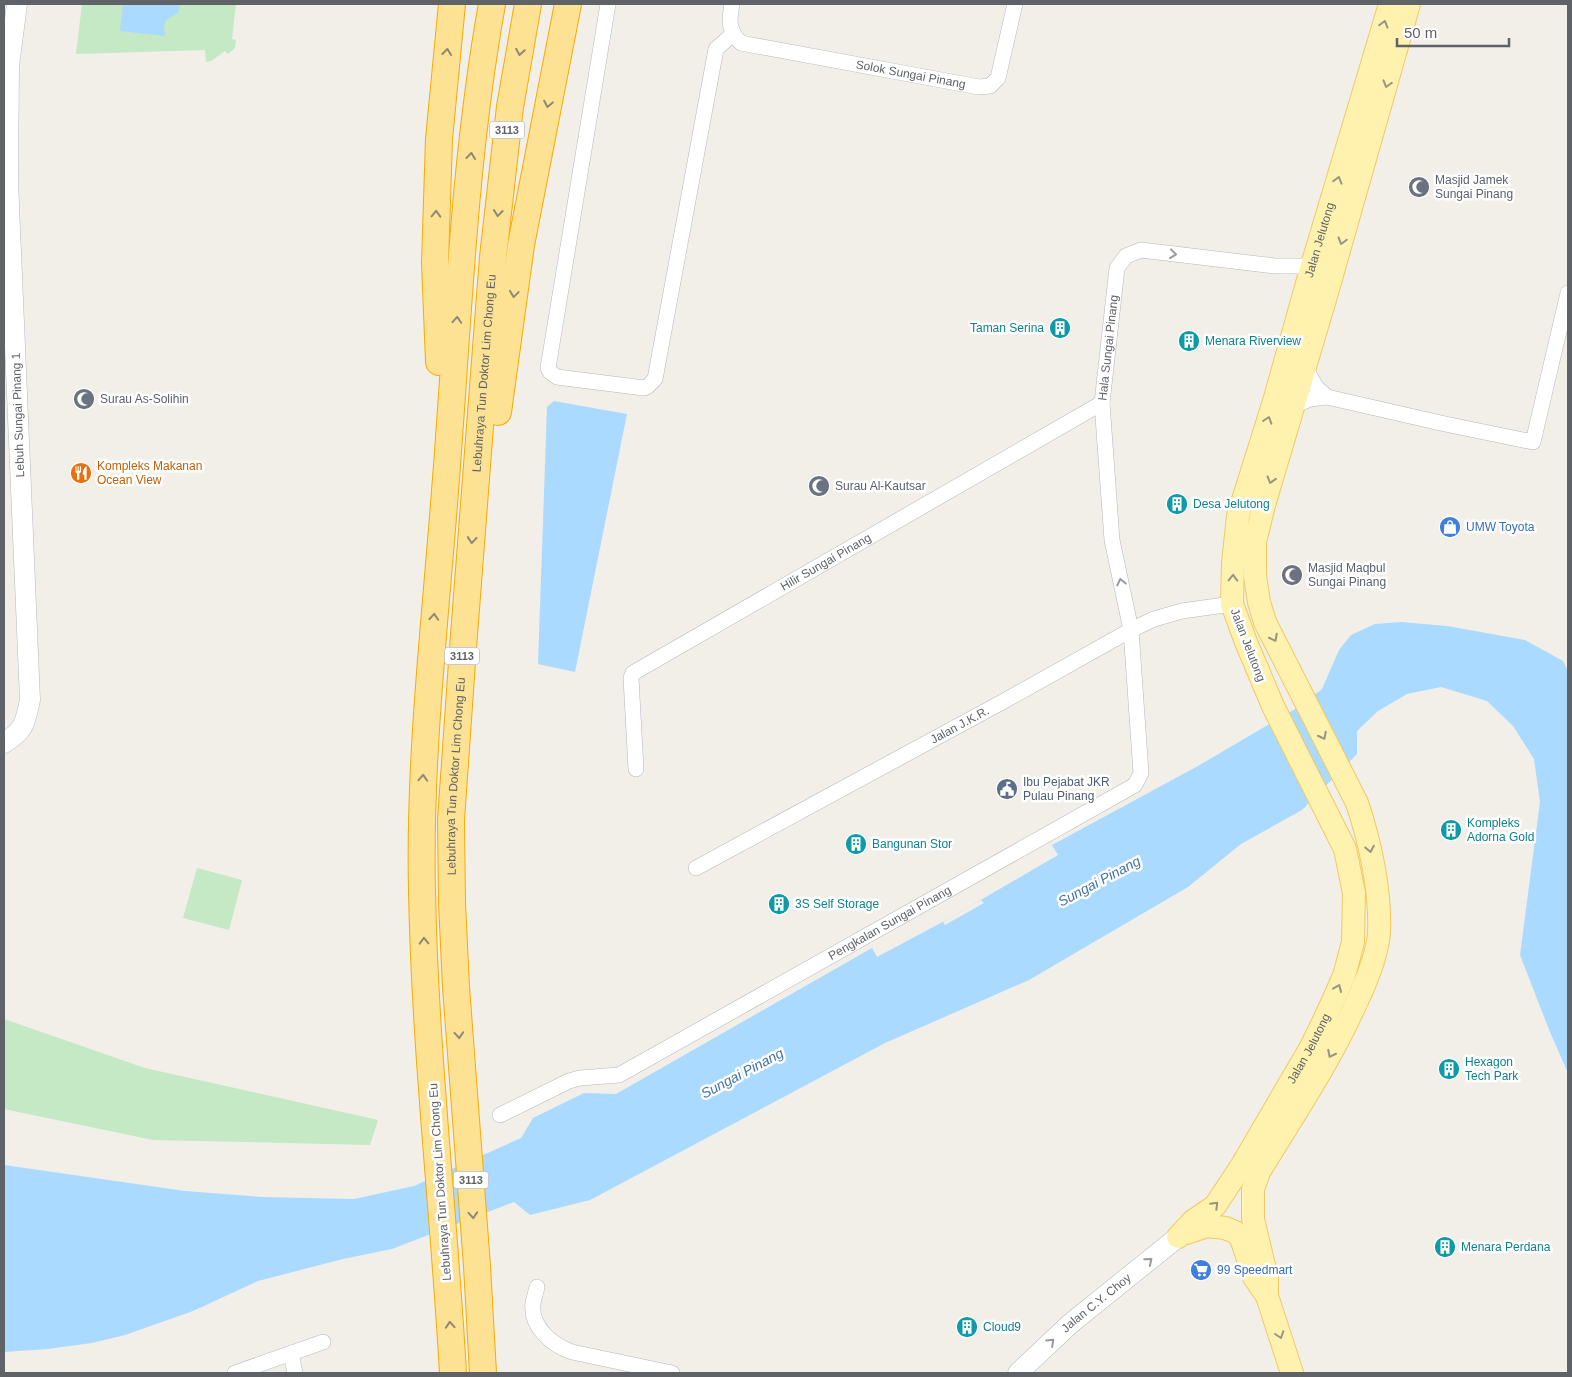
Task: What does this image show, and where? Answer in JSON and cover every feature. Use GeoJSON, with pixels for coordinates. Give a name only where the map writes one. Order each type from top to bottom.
{"type":"FeatureCollection","features":[{"type":"Feature","properties":{"kind":"highway"},"geometry":{"type":"LineString","coordinates":[[445,490],[435,263],[439,139],[452,4]]}},
{"type":"Feature","properties":{"kind":"highway","name":"Lebuhraya Tun Doktor Lim Chong Eu"},"geometry":{"type":"LineString","coordinates":[[453,1373],[426,990],[422,892],[422,797],[461,257],[477,100],[492,4]]}},
{"type":"Feature","properties":{"kind":"highway","name":"Lebuhraya Tun Doktor Lim Chong Eu"},"geometry":{"type":"LineString","coordinates":[[483,1373],[456,987],[451,820],[493,257],[510,107],[528,4]]}},
{"type":"Feature","properties":{"kind":"highway"},"geometry":{"type":"LineString","coordinates":[[476,492],[496,425],[521,245],[568,4]]}},
{"type":"Feature","properties":{"kind":"main road","name":"Jalan Jelutong"},"geometry":{"type":"LineString","coordinates":[[1178,1237],[1193,1221],[1215,1206],[1223,1196],[1311,1047],[1344,976],[1353,942],[1354,893],[1345,849],[1273,706],[1232,604],[1233,562],[1238,516],[1275,398],[1313,262],[1390,4]]}},
{"type":"Feature","properties":{"kind":"main road","name":"Jalan Jelutong"},"geometry":{"type":"LineString","coordinates":[[1267,1296],[1267,1278],[1253,1219],[1253,1189],[1259,1172],[1328,1061],[1366,982],[1379,934],[1375,875],[1367,833],[1357,803],[1265,622],[1259,602],[1255,576],[1256,542],[1262,514],[1409,4]]}},
{"type":"Feature","properties":{"kind":"main road"},"geometry":{"type":"LineString","coordinates":[[1178,1237],[1207,1226],[1224,1228],[1235,1232],[1241,1238],[1254,1277],[1267,1296],[1292,1373]]}},
{"type":"Feature","properties":{"kind":"street","name":"Lebuh Sungai Pinang 1"},"geometry":{"type":"LineString","coordinates":[[11,738],[26,721],[30,700],[8,182],[6,67],[17,4]]}},
{"type":"Feature","properties":{"kind":"street"},"geometry":{"type":"LineString","coordinates":[[608,4],[548,368],[557,377],[644,388],[655,379],[716,49],[733,34],[729,20],[732,4]]}},
{"type":"Feature","properties":{"kind":"street","name":"Solok Sungai Pinang"},"geometry":{"type":"LineString","coordinates":[[733,34],[741,43],[979,87],[990,86],[998,78],[1015,4]]}},
{"type":"Feature","properties":{"kind":"street","name":"Hala Sungai Pinang"},"geometry":{"type":"LineString","coordinates":[[1131,630],[1112,540],[1102,403],[1117,268],[1126,256],[1141,250],[1275,266],[1303,266],[1313,262]]}},
{"type":"Feature","properties":{"kind":"street"},"geometry":{"type":"LineString","coordinates":[[1293,406],[1310,399],[1327,397],[1533,442],[1568,293]]}},
{"type":"Feature","properties":{"kind":"street"},"geometry":{"type":"LineString","coordinates":[[1305,367],[1316,387],[1327,397]]}},
{"type":"Feature","properties":{"kind":"street","name":"Hilir Sungai Pinang"},"geometry":{"type":"LineString","coordinates":[[636,769],[631,678],[633,672],[1102,403]]}},
{"type":"Feature","properties":{"kind":"street","name":"Jalan J.K.R."},"geometry":{"type":"LineString","coordinates":[[696,868],[1131,630],[1154,619],[1182,611],[1232,604]]}},
{"type":"Feature","properties":{"kind":"street","name":"Pengkalan Sungai Pinang"},"geometry":{"type":"LineString","coordinates":[[500,1115],[569,1081],[619,1075],[1135,785],[1141,773],[1131,630]]}},
{"type":"Feature","properties":{"kind":"street","name":"Jalan C.Y. Choy"},"geometry":{"type":"LineString","coordinates":[[1018,1373],[1070,1324],[1178,1237]]}},
{"type":"Feature","properties":{"kind":"street"},"geometry":{"type":"LineString","coordinates":[[537,1287],[533,1304],[537,1323],[549,1340],[561,1348],[672,1373]]}},
{"type":"Feature","properties":{"kind":"street"},"geometry":{"type":"LineString","coordinates":[[236,1373],[323,1342]]}},
{"type":"Feature","properties":{"kind":"street"},"geometry":{"type":"LineString","coordinates":[[290,1353],[295,1373]]}},
{"type":"Feature","properties":{"kind":"green space"},"geometry":{"type":"Polygon","coordinates":[[[82,4],[236,4],[232,39],[236,40],[235,48],[228,54],[225,51],[211,61],[206,62],[205,50],[76,54],[82,4]]]}},
{"type":"Feature","properties":{"kind":"green space"},"geometry":{"type":"Polygon","coordinates":[[[197,868],[242,880],[229,930],[183,918],[197,868]]]}},
{"type":"Feature","properties":{"kind":"green space"},"geometry":{"type":"Polygon","coordinates":[[[4,1019],[145,1068],[378,1120],[370,1145],[153,1140],[4,1109],[4,1019]]]}},
{"type":"Feature","properties":{"kind":"water"},"geometry":{"type":"Polygon","coordinates":[[[123,4],[180,5],[178,13],[166,20],[164,27],[165,36],[120,31],[123,4]]]}},
{"type":"Feature","properties":{"kind":"water"},"geometry":{"type":"Polygon","coordinates":[[[554,401],[627,414],[575,672],[538,664],[547,407],[554,401]]]}},
{"type":"Feature","properties":{"kind":"water","name":"Sungai Pinang"},"geometry":{"type":"Polygon","coordinates":[[[1401,622],[1447,626],[1525,640],[1563,661],[1568,671],[1568,1073],[1520,955],[1540,802],[1534,759],[1513,726],[1487,701],[1441,687],[1407,694],[1378,711],[1357,731],[1357,754],[1302,810],[1241,844],[1188,887],[1029,980],[885,1043],[590,1200],[530,1215],[514,1202],[392,1249],[343,1259],[258,1281],[193,1311],[125,1335],[92,1343],[4,1352],[4,1165],[185,1191],[262,1197],[354,1199],[414,1186],[521,1138],[533,1118],[584,1093],[616,1094],[872,948],[877,957],[950,918],[1058,855],[1052,845],[1198,766],[1300,706],[1322,689],[1339,650],[1351,635],[1375,624],[1401,622]]]}},
{"type":"Feature","properties":{"kind":"pier"},"geometry":{"type":"Polygon","coordinates":[[[981,900],[984,903],[945,925],[943,922],[981,900]]]}},
{"type":"Feature","properties":{"kind":"place","name":"Masjid Jamek Sungai Pinang"},"geometry":{"type":"Point","coordinates":[1419,187]}},
{"type":"Feature","properties":{"kind":"place","name":"Taman Serina"},"geometry":{"type":"Point","coordinates":[1060,328]}},
{"type":"Feature","properties":{"kind":"place","name":"Menara Riverview"},"geometry":{"type":"Point","coordinates":[1189,341]}},
{"type":"Feature","properties":{"kind":"place","name":"Surau As-Solihin"},"geometry":{"type":"Point","coordinates":[84,399]}},
{"type":"Feature","properties":{"kind":"place","name":"Kompleks Makanan Ocean View"},"geometry":{"type":"Point","coordinates":[81,473]}},
{"type":"Feature","properties":{"kind":"place","name":"Surau Al-Kautsar"},"geometry":{"type":"Point","coordinates":[819,486]}},
{"type":"Feature","properties":{"kind":"place","name":"Desa Jelutong"},"geometry":{"type":"Point","coordinates":[1177,504]}},
{"type":"Feature","properties":{"kind":"place","name":"UMW Toyota"},"geometry":{"type":"Point","coordinates":[1450,527]}},
{"type":"Feature","properties":{"kind":"place","name":"Masjid Maqbul Sungai Pinang"},"geometry":{"type":"Point","coordinates":[1292,575]}},
{"type":"Feature","properties":{"kind":"place","name":"Ibu Pejabat JKR Pulau Pinang"},"geometry":{"type":"Point","coordinates":[1007,789]}},
{"type":"Feature","properties":{"kind":"place","name":"Kompleks Adorna Gold"},"geometry":{"type":"Point","coordinates":[1451,830]}},
{"type":"Feature","properties":{"kind":"place","name":"Bangunan Stor"},"geometry":{"type":"Point","coordinates":[856,844]}},
{"type":"Feature","properties":{"kind":"place","name":"3S Self Storage"},"geometry":{"type":"Point","coordinates":[779,904]}},
{"type":"Feature","properties":{"kind":"place","name":"Hexagon Tech Park"},"geometry":{"type":"Point","coordinates":[1449,1069]}},
{"type":"Feature","properties":{"kind":"place","name":"Menara Perdana"},"geometry":{"type":"Point","coordinates":[1445,1247]}},
{"type":"Feature","properties":{"kind":"place","name":"99 Speedmart"},"geometry":{"type":"Point","coordinates":[1201,1270]}},
{"type":"Feature","properties":{"kind":"place","name":"Cloud9"},"geometry":{"type":"Point","coordinates":[967,1327]}}]}
